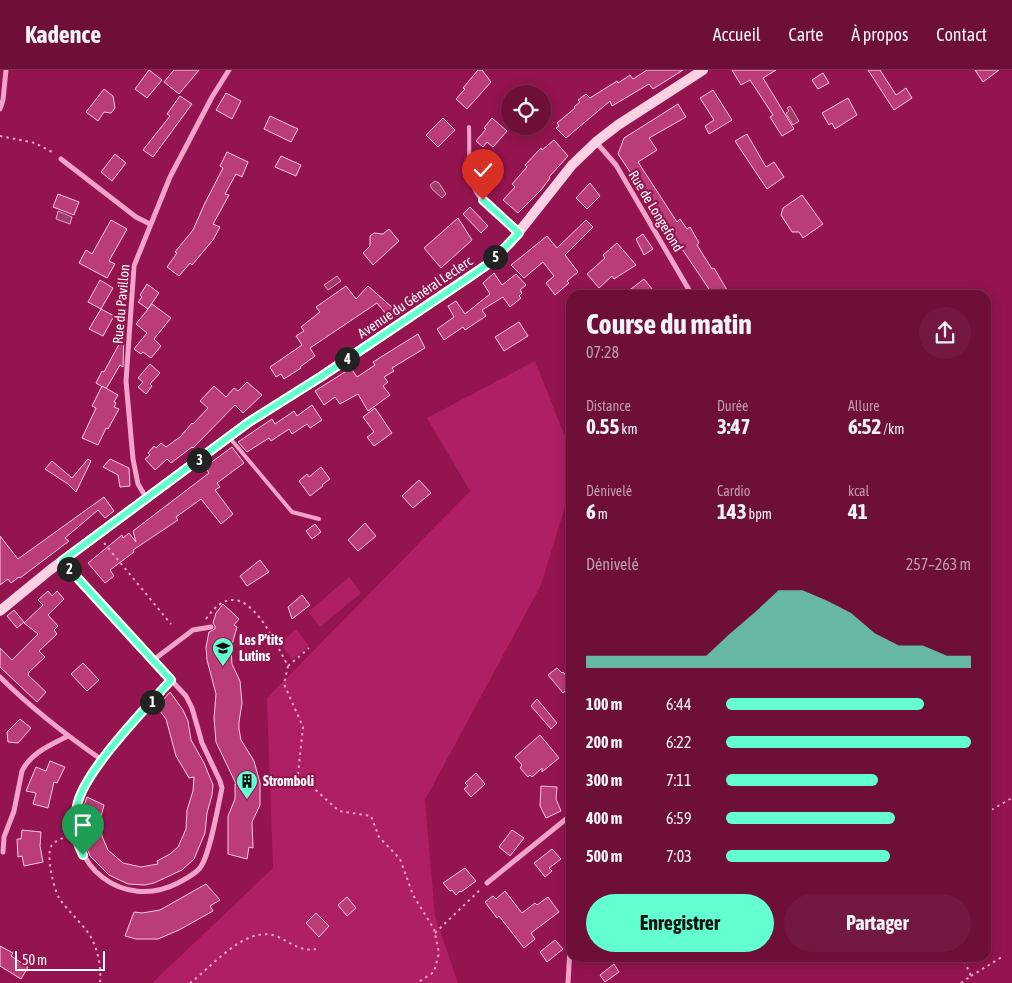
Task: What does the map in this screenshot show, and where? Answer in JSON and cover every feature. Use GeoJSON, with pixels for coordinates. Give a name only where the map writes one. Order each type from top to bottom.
{"type":"FeatureCollection","features":[{"type":"Feature","properties":{"kind":"main road","name":"Avenue du Général Leclerc"},"geometry":{"type":"LineString","coordinates":[[0,611],[62,561],[249,422],[322,376],[491,262],[519,233],[572,165],[596,142],[618,125],[703,70]]}},
{"type":"Feature","properties":{"kind":"street"},"geometry":{"type":"LineString","coordinates":[[0,109],[3,100],[6,70]]}},
{"type":"Feature","properties":{"kind":"street","name":"Rue du Pavillon"},"geometry":{"type":"LineString","coordinates":[[147,499],[138,484],[133,459],[126,381],[134,266],[170,177],[212,97],[229,70]]}},
{"type":"Feature","properties":{"kind":"street","name":"Rue de Longefond"},"geometry":{"type":"LineString","coordinates":[[596,142],[616,165],[689,290]]}},
{"type":"Feature","properties":{"kind":"street"},"geometry":{"type":"LineString","coordinates":[[61,159],[136,217],[150,224]]}},
{"type":"Feature","properties":{"kind":"street"},"geometry":{"type":"LineString","coordinates":[[62,561],[186,696],[192,708],[202,743],[222,788],[208,850],[200,868],[193,874],[167,888],[144,892],[134,891],[112,884],[102,878],[83,855],[75,828],[77,805],[86,784],[102,760],[171,680]]}},
{"type":"Feature","properties":{"kind":"street"},"geometry":{"type":"LineString","coordinates":[[152,660],[193,630],[211,627]]}},
{"type":"Feature","properties":{"kind":"street"},"geometry":{"type":"LineString","coordinates":[[0,677],[68,736],[102,760]]}},
{"type":"Feature","properties":{"kind":"street"},"geometry":{"type":"LineString","coordinates":[[3,852],[4,837],[14,811],[22,771],[25,765],[36,753],[68,736]]}},
{"type":"Feature","properties":{"kind":"street"},"geometry":{"type":"LineString","coordinates":[[487,883],[566,819]]}},
{"type":"Feature","properties":{"kind":"street"},"geometry":{"type":"LineString","coordinates":[[568,983],[569,962]]}},
{"type":"Feature","properties":{"kind":"lane"},"geometry":{"type":"LineString","coordinates":[[469,127],[471,177],[475,191],[519,233]]}},
{"type":"Feature","properties":{"kind":"lane"},"geometry":{"type":"LineString","coordinates":[[229,437],[292,512],[319,519]]}},
{"type":"Feature","properties":{"kind":"path"},"geometry":{"type":"LineString","coordinates":[[0,136],[46,147],[61,159]]}},
{"type":"Feature","properties":{"kind":"path"},"geometry":{"type":"LineString","coordinates":[[98,536],[171,624]]}},
{"type":"Feature","properties":{"kind":"path"},"geometry":{"type":"LineString","coordinates":[[200,629],[214,609],[226,601],[236,599],[250,606],[269,632],[288,666]]}},
{"type":"Feature","properties":{"kind":"path"},"geometry":{"type":"LineString","coordinates":[[309,648],[288,666],[284,684],[303,727],[298,774],[339,811],[371,816],[379,837],[400,858],[412,895],[434,930],[439,953],[434,972],[417,983]]}},
{"type":"Feature","properties":{"kind":"path"},"geometry":{"type":"LineString","coordinates":[[991,810],[1012,798]]}},
{"type":"Feature","properties":{"kind":"path"},"geometry":{"type":"LineString","coordinates":[[69,836],[51,846],[49,852],[51,871],[60,899],[92,940],[100,961],[100,983]]}},
{"type":"Feature","properties":{"kind":"path"},"geometry":{"type":"LineString","coordinates":[[435,934],[487,883]]}},
{"type":"Feature","properties":{"kind":"path"},"geometry":{"type":"LineString","coordinates":[[190,983],[234,946],[259,935],[274,936],[302,950],[316,948]]}},
{"type":"Feature","properties":{"kind":"path"},"geometry":{"type":"LineString","coordinates":[[961,983],[1002,957]]}},
{"type":"Feature","properties":{"kind":"path"},"geometry":{"type":"LineString","coordinates":[[964,962],[971,976]]}},
{"type":"Feature","properties":{"kind":"shaded area"},"geometry":{"type":"Polygon","coordinates":[[[790,106],[799,121],[793,125],[786,113],[789,111],[787,108],[790,106]]]}},
{"type":"Feature","properties":{"kind":"shaded area"},"geometry":{"type":"Polygon","coordinates":[[[435,181],[439,183],[446,194],[442,198],[430,185],[435,181]]]}},
{"type":"Feature","properties":{"kind":"shaded area"},"geometry":{"type":"Polygon","coordinates":[[[58,211],[72,217],[70,224],[56,219],[58,211]]]}},
{"type":"Feature","properties":{"kind":"shaded area"},"geometry":{"type":"Polygon","coordinates":[[[337,276],[341,281],[328,290],[324,285],[337,276]]]}},
{"type":"Feature","properties":{"kind":"shaded area"},"geometry":{"type":"Polygon","coordinates":[[[535,361],[566,439],[566,503],[541,585],[425,800],[435,916],[458,983],[152,983],[273,868],[267,698],[470,491],[427,418],[535,361]]]}},
{"type":"Feature","properties":{"kind":"shaded area"},"geometry":{"type":"Polygon","coordinates":[[[349,577],[361,593],[320,627],[308,612],[349,577]]]}},
{"type":"Feature","properties":{"kind":"shaded area"},"geometry":{"type":"Polygon","coordinates":[[[296,629],[309,646],[292,660],[280,643],[296,629]]]}},
{"type":"Feature","properties":{"kind":"building"},"geometry":{"type":"Polygon","coordinates":[[[149,70],[162,80],[147,98],[135,89],[149,70]]]}},
{"type":"Feature","properties":{"kind":"building"},"geometry":{"type":"Polygon","coordinates":[[[174,70],[199,70],[179,94],[164,82],[174,70]]]}},
{"type":"Feature","properties":{"kind":"building"},"geometry":{"type":"Polygon","coordinates":[[[478,70],[482,70],[491,82],[467,109],[456,99],[478,70]]]}},
{"type":"Feature","properties":{"kind":"building"},"geometry":{"type":"Polygon","coordinates":[[[647,70],[683,70],[653,89],[649,84],[612,106],[610,101],[566,138],[556,128],[559,126],[557,123],[575,108],[580,102],[578,100],[586,94],[590,98],[617,81],[618,83],[630,75],[633,79],[647,70]]]}},
{"type":"Feature","properties":{"kind":"building"},"geometry":{"type":"Polygon","coordinates":[[[732,70],[776,70],[763,78],[794,129],[782,136],[770,117],[773,115],[750,80],[741,85],[732,70]]]}},
{"type":"Feature","properties":{"kind":"building"},"geometry":{"type":"Polygon","coordinates":[[[868,70],[880,70],[896,95],[906,88],[912,98],[894,110],[868,70]]]}},
{"type":"Feature","properties":{"kind":"building"},"geometry":{"type":"Polygon","coordinates":[[[975,70],[999,70],[983,82],[975,70]]]}},
{"type":"Feature","properties":{"kind":"building"},"geometry":{"type":"Polygon","coordinates":[[[823,73],[829,83],[818,89],[812,80],[823,73]]]}},
{"type":"Feature","properties":{"kind":"building"},"geometry":{"type":"Polygon","coordinates":[[[104,89],[113,96],[115,108],[111,113],[104,112],[98,121],[86,112],[104,89]]]}},
{"type":"Feature","properties":{"kind":"building"},"geometry":{"type":"Polygon","coordinates":[[[713,90],[732,120],[709,134],[705,126],[714,120],[700,98],[713,90]]]}},
{"type":"Feature","properties":{"kind":"building"},"geometry":{"type":"Polygon","coordinates":[[[226,93],[241,101],[232,119],[216,110],[226,93]]]}},
{"type":"Feature","properties":{"kind":"building"},"geometry":{"type":"Polygon","coordinates":[[[180,96],[192,104],[153,157],[143,150],[170,116],[167,114],[180,96]]]}},
{"type":"Feature","properties":{"kind":"building"},"geometry":{"type":"Polygon","coordinates":[[[848,98],[857,115],[835,129],[832,123],[829,125],[822,113],[848,98]]]}},
{"type":"Feature","properties":{"kind":"building"},"geometry":{"type":"Polygon","coordinates":[[[678,104],[686,117],[649,138],[657,150],[638,162],[677,222],[680,219],[687,229],[690,227],[699,243],[697,245],[727,290],[710,290],[618,154],[624,138],[678,104]]]}},
{"type":"Feature","properties":{"kind":"building"},"geometry":{"type":"Polygon","coordinates":[[[270,116],[298,129],[291,142],[264,129],[270,116]]]}},
{"type":"Feature","properties":{"kind":"building"},"geometry":{"type":"Polygon","coordinates":[[[443,118],[455,130],[438,147],[426,135],[443,118]]]}},
{"type":"Feature","properties":{"kind":"building"},"geometry":{"type":"Polygon","coordinates":[[[492,118],[501,126],[501,135],[504,135],[493,147],[487,142],[483,147],[476,141],[486,129],[484,128],[492,118]]]}},
{"type":"Feature","properties":{"kind":"building"},"geometry":{"type":"Polygon","coordinates":[[[747,134],[766,167],[774,162],[784,177],[767,189],[735,141],[747,134]]]}},
{"type":"Feature","properties":{"kind":"building"},"geometry":{"type":"Polygon","coordinates":[[[554,140],[568,156],[549,177],[541,190],[518,213],[503,200],[515,187],[512,184],[527,167],[525,165],[541,148],[542,150],[554,140]]]}},
{"type":"Feature","properties":{"kind":"building"},"geometry":{"type":"Polygon","coordinates":[[[227,152],[248,162],[242,177],[236,174],[225,194],[229,195],[213,224],[220,227],[213,240],[192,265],[190,263],[179,276],[167,267],[177,253],[175,252],[193,230],[223,168],[220,166],[227,152]]]}},
{"type":"Feature","properties":{"kind":"building"},"geometry":{"type":"Polygon","coordinates":[[[115,154],[126,163],[112,181],[101,172],[115,154]]]}},
{"type":"Feature","properties":{"kind":"building"},"geometry":{"type":"Polygon","coordinates":[[[281,156],[301,165],[296,176],[275,167],[281,156]]]}},
{"type":"Feature","properties":{"kind":"building"},"geometry":{"type":"Polygon","coordinates":[[[590,183],[600,196],[587,209],[576,198],[590,183]]]}},
{"type":"Feature","properties":{"kind":"building"},"geometry":{"type":"Polygon","coordinates":[[[58,194],[79,202],[74,215],[53,207],[58,194]]]}},
{"type":"Feature","properties":{"kind":"building"},"geometry":{"type":"Polygon","coordinates":[[[802,195],[823,224],[803,238],[799,232],[792,232],[781,215],[783,208],[802,195]]]}},
{"type":"Feature","properties":{"kind":"building"},"geometry":{"type":"Polygon","coordinates":[[[470,207],[488,226],[481,233],[463,214],[470,207]]]}},
{"type":"Feature","properties":{"kind":"building"},"geometry":{"type":"Polygon","coordinates":[[[458,218],[472,240],[441,268],[424,248],[458,218]]]}},
{"type":"Feature","properties":{"kind":"building"},"geometry":{"type":"Polygon","coordinates":[[[111,220],[127,229],[109,261],[115,264],[107,278],[79,263],[86,250],[92,254],[111,220]]]}},
{"type":"Feature","properties":{"kind":"building"},"geometry":{"type":"Polygon","coordinates":[[[586,220],[593,227],[565,255],[578,272],[555,295],[546,283],[554,276],[543,262],[524,278],[511,265],[547,236],[557,248],[586,220]]]}},
{"type":"Feature","properties":{"kind":"building"},"geometry":{"type":"Polygon","coordinates":[[[389,229],[399,241],[373,265],[363,253],[370,246],[370,236],[374,233],[383,234],[389,229]]]}},
{"type":"Feature","properties":{"kind":"building"},"geometry":{"type":"Polygon","coordinates":[[[643,234],[653,249],[644,255],[636,239],[643,234]]]}},
{"type":"Feature","properties":{"kind":"building"},"geometry":{"type":"Polygon","coordinates":[[[617,243],[636,265],[614,279],[612,276],[599,288],[587,274],[605,258],[603,255],[617,243]]]}},
{"type":"Feature","properties":{"kind":"building"},"geometry":{"type":"Polygon","coordinates":[[[494,273],[502,285],[516,274],[526,285],[520,290],[522,293],[519,296],[521,298],[510,307],[503,297],[482,310],[486,316],[465,330],[463,327],[444,340],[437,329],[454,317],[448,306],[456,301],[465,314],[490,294],[483,283],[494,273]]]}},
{"type":"Feature","properties":{"kind":"building"},"geometry":{"type":"Polygon","coordinates":[[[644,279],[653,290],[630,290],[644,279]]]}},
{"type":"Feature","properties":{"kind":"building"},"geometry":{"type":"Polygon","coordinates":[[[100,280],[113,288],[101,309],[88,302],[100,280]]]}},
{"type":"Feature","properties":{"kind":"building"},"geometry":{"type":"Polygon","coordinates":[[[147,284],[159,293],[148,309],[138,302],[147,284]]]}},
{"type":"Feature","properties":{"kind":"building"},"geometry":{"type":"Polygon","coordinates":[[[346,286],[356,299],[368,286],[394,309],[386,314],[377,303],[310,348],[315,356],[301,368],[284,379],[281,374],[276,377],[270,367],[302,345],[296,336],[304,331],[301,327],[320,312],[316,307],[346,286]]]}},
{"type":"Feature","properties":{"kind":"building"},"geometry":{"type":"Polygon","coordinates":[[[152,304],[171,318],[154,339],[161,346],[151,358],[143,352],[141,354],[134,349],[147,333],[136,324],[152,304]]]}},
{"type":"Feature","properties":{"kind":"building"},"geometry":{"type":"Polygon","coordinates":[[[101,309],[114,316],[103,336],[89,329],[101,309]]]}},
{"type":"Feature","properties":{"kind":"building"},"geometry":{"type":"Polygon","coordinates":[[[519,322],[528,336],[504,351],[495,337],[519,322]]]}},
{"type":"Feature","properties":{"kind":"building"},"geometry":{"type":"Polygon","coordinates":[[[418,334],[425,348],[392,368],[394,371],[384,377],[388,382],[383,386],[390,395],[368,411],[358,394],[340,404],[335,397],[324,405],[315,391],[351,368],[357,377],[375,365],[373,362],[418,334]]]}},
{"type":"Feature","properties":{"kind":"building"},"geometry":{"type":"Polygon","coordinates":[[[124,335],[123,367],[120,365],[106,389],[96,383],[124,335]]]}},
{"type":"Feature","properties":{"kind":"building"},"geometry":{"type":"Polygon","coordinates":[[[150,364],[160,373],[150,384],[152,386],[146,394],[138,387],[143,382],[138,378],[150,364]]]}},
{"type":"Feature","properties":{"kind":"building"},"geometry":{"type":"Polygon","coordinates":[[[247,382],[262,395],[243,413],[235,405],[193,448],[171,463],[167,459],[155,470],[145,459],[150,455],[148,453],[154,446],[156,448],[161,443],[166,447],[193,424],[208,408],[200,401],[214,386],[226,397],[234,388],[238,391],[247,382]]]}},
{"type":"Feature","properties":{"kind":"building"},"geometry":{"type":"Polygon","coordinates":[[[102,386],[118,395],[114,402],[116,403],[114,407],[119,409],[108,429],[106,428],[98,445],[82,438],[96,408],[92,406],[102,386]]]}},
{"type":"Feature","properties":{"kind":"building"},"geometry":{"type":"Polygon","coordinates":[[[312,405],[322,420],[310,428],[307,424],[292,434],[289,429],[271,441],[269,438],[247,452],[238,442],[272,419],[275,424],[294,411],[297,416],[312,405]]]}},
{"type":"Feature","properties":{"kind":"building"},"geometry":{"type":"Polygon","coordinates":[[[375,408],[392,433],[374,446],[367,437],[374,432],[363,417],[375,408]]]}},
{"type":"Feature","properties":{"kind":"building"},"geometry":{"type":"Polygon","coordinates":[[[232,447],[244,463],[217,483],[220,487],[215,490],[233,514],[221,524],[201,499],[176,517],[178,520],[133,550],[134,552],[110,570],[114,576],[105,583],[88,563],[122,535],[123,538],[129,533],[136,542],[133,531],[209,473],[205,467],[232,447]]]}},
{"type":"Feature","properties":{"kind":"building"},"geometry":{"type":"Polygon","coordinates":[[[88,459],[91,461],[76,492],[68,484],[45,469],[52,461],[72,478],[88,459]]]}},
{"type":"Feature","properties":{"kind":"building"},"geometry":{"type":"Polygon","coordinates":[[[110,459],[129,468],[130,486],[120,487],[118,475],[103,467],[110,459]]]}},
{"type":"Feature","properties":{"kind":"building"},"geometry":{"type":"Polygon","coordinates":[[[321,467],[330,479],[310,496],[299,481],[307,474],[309,477],[321,467]]]}},
{"type":"Feature","properties":{"kind":"building"},"geometry":{"type":"Polygon","coordinates":[[[419,480],[431,493],[413,508],[402,496],[419,480]]]}},
{"type":"Feature","properties":{"kind":"building"},"geometry":{"type":"Polygon","coordinates":[[[104,497],[114,511],[105,518],[98,510],[65,538],[69,541],[20,578],[11,583],[8,579],[0,585],[0,536],[18,559],[104,497]]]}},
{"type":"Feature","properties":{"kind":"building"},"geometry":{"type":"Polygon","coordinates":[[[365,523],[376,536],[358,551],[348,540],[365,523]]]}},
{"type":"Feature","properties":{"kind":"building"},"geometry":{"type":"Polygon","coordinates":[[[315,524],[321,532],[312,539],[306,531],[315,524]]]}},
{"type":"Feature","properties":{"kind":"building"},"geometry":{"type":"Polygon","coordinates":[[[260,560],[269,572],[247,586],[240,576],[260,560]]]}},
{"type":"Feature","properties":{"kind":"building"},"geometry":{"type":"Polygon","coordinates":[[[48,591],[52,596],[57,591],[64,599],[48,615],[58,626],[54,630],[57,634],[39,651],[45,657],[28,675],[46,692],[37,702],[0,667],[0,648],[12,660],[38,634],[24,623],[43,605],[38,600],[48,591]]]}},
{"type":"Feature","properties":{"kind":"building"},"geometry":{"type":"Polygon","coordinates":[[[302,595],[310,605],[292,619],[288,607],[302,595]]]}},
{"type":"Feature","properties":{"kind":"building"},"geometry":{"type":"Polygon","coordinates":[[[223,604],[239,619],[234,625],[237,627],[231,648],[232,664],[240,681],[242,703],[239,729],[241,740],[254,761],[260,783],[260,805],[252,822],[253,848],[249,847],[247,859],[228,854],[228,816],[235,799],[236,784],[216,742],[214,718],[216,694],[207,660],[206,647],[209,632],[215,629],[213,623],[216,613],[223,604]]]}},
{"type":"Feature","properties":{"kind":"building"},"geometry":{"type":"Polygon","coordinates":[[[14,610],[24,622],[17,628],[7,616],[14,610]]]}},
{"type":"Feature","properties":{"kind":"building"},"geometry":{"type":"Polygon","coordinates":[[[83,663],[99,680],[87,691],[71,674],[83,663]]]}},
{"type":"Feature","properties":{"kind":"building"},"geometry":{"type":"Polygon","coordinates":[[[557,668],[563,672],[566,675],[566,690],[563,693],[548,675],[557,668]]]}},
{"type":"Feature","properties":{"kind":"building"},"geometry":{"type":"Polygon","coordinates":[[[170,692],[183,710],[188,721],[191,740],[204,763],[213,785],[205,833],[194,859],[182,870],[154,883],[145,885],[128,884],[109,875],[90,856],[81,832],[83,808],[87,797],[104,805],[100,820],[102,836],[108,850],[123,863],[141,867],[158,864],[157,861],[178,847],[186,829],[187,810],[193,791],[194,777],[189,778],[176,756],[166,719],[157,707],[170,692]]]}},
{"type":"Feature","properties":{"kind":"building"},"geometry":{"type":"Polygon","coordinates":[[[537,699],[557,723],[551,729],[531,706],[537,699]]]}},
{"type":"Feature","properties":{"kind":"building"},"geometry":{"type":"Polygon","coordinates":[[[20,719],[31,728],[18,743],[8,742],[7,732],[20,719]]]}},
{"type":"Feature","properties":{"kind":"building"},"geometry":{"type":"Polygon","coordinates":[[[540,735],[559,758],[542,772],[542,768],[532,777],[530,775],[528,777],[520,768],[522,765],[515,757],[540,735]]]}},
{"type":"Feature","properties":{"kind":"building"},"geometry":{"type":"Polygon","coordinates":[[[50,761],[65,767],[57,783],[54,782],[48,808],[33,804],[36,793],[26,791],[36,767],[46,771],[50,761]]]}},
{"type":"Feature","properties":{"kind":"building"},"geometry":{"type":"Polygon","coordinates":[[[476,773],[485,784],[471,797],[464,789],[468,786],[465,783],[476,773]]]}},
{"type":"Feature","properties":{"kind":"building"},"geometry":{"type":"Polygon","coordinates":[[[541,786],[557,787],[556,799],[561,811],[546,818],[540,806],[541,786]]]}},
{"type":"Feature","properties":{"kind":"building"},"geometry":{"type":"Polygon","coordinates":[[[22,830],[41,832],[40,846],[43,862],[24,866],[22,856],[18,857],[17,839],[21,839],[22,830]]]}},
{"type":"Feature","properties":{"kind":"building"},"geometry":{"type":"Polygon","coordinates":[[[512,830],[524,838],[510,856],[499,847],[512,830]]]}},
{"type":"Feature","properties":{"kind":"building"},"geometry":{"type":"Polygon","coordinates":[[[552,849],[561,859],[549,868],[552,871],[545,877],[534,863],[552,849]]]}},
{"type":"Feature","properties":{"kind":"building"},"geometry":{"type":"Polygon","coordinates":[[[465,868],[476,881],[456,895],[443,883],[465,868]]]}},
{"type":"Feature","properties":{"kind":"building"},"geometry":{"type":"Polygon","coordinates":[[[206,884],[220,900],[210,906],[213,911],[179,930],[158,939],[136,939],[125,936],[134,912],[142,913],[160,910],[206,884]]]}},
{"type":"Feature","properties":{"kind":"building"},"geometry":{"type":"Polygon","coordinates":[[[505,891],[522,913],[535,903],[537,905],[548,897],[559,912],[531,933],[535,939],[524,948],[499,916],[497,918],[485,902],[493,896],[496,899],[505,891]]]}},
{"type":"Feature","properties":{"kind":"building"},"geometry":{"type":"Polygon","coordinates":[[[347,897],[356,908],[347,916],[338,905],[347,897]]]}},
{"type":"Feature","properties":{"kind":"building"},"geometry":{"type":"Polygon","coordinates":[[[316,913],[329,926],[319,937],[306,923],[316,913]]]}},
{"type":"Feature","properties":{"kind":"building"},"geometry":{"type":"Polygon","coordinates":[[[555,940],[563,949],[547,962],[540,952],[555,940]]]}},
{"type":"Feature","properties":{"kind":"building"},"geometry":{"type":"Polygon","coordinates":[[[0,946],[13,953],[11,956],[28,967],[21,979],[0,966],[0,946]]]}},
{"type":"Feature","properties":{"kind":"building"},"geometry":{"type":"Polygon","coordinates":[[[614,964],[619,972],[605,982],[600,975],[614,964]]]}},
{"type":"Feature","properties":{"kind":"place","name":"Les P’tits Lutins"},"geometry":{"type":"Point","coordinates":[223,667]}},
{"type":"Feature","properties":{"kind":"place","name":"Stromboli"},"geometry":{"type":"Point","coordinates":[247,800]}},
{"type":"Feature","properties":{"kind":"route"},"geometry":{"type":"LineString","coordinates":[[83,855],[75,828],[77,805],[86,784],[102,760],[171,680],[62,561],[249,422],[322,376],[491,262],[519,233],[483,200]]}}]}
